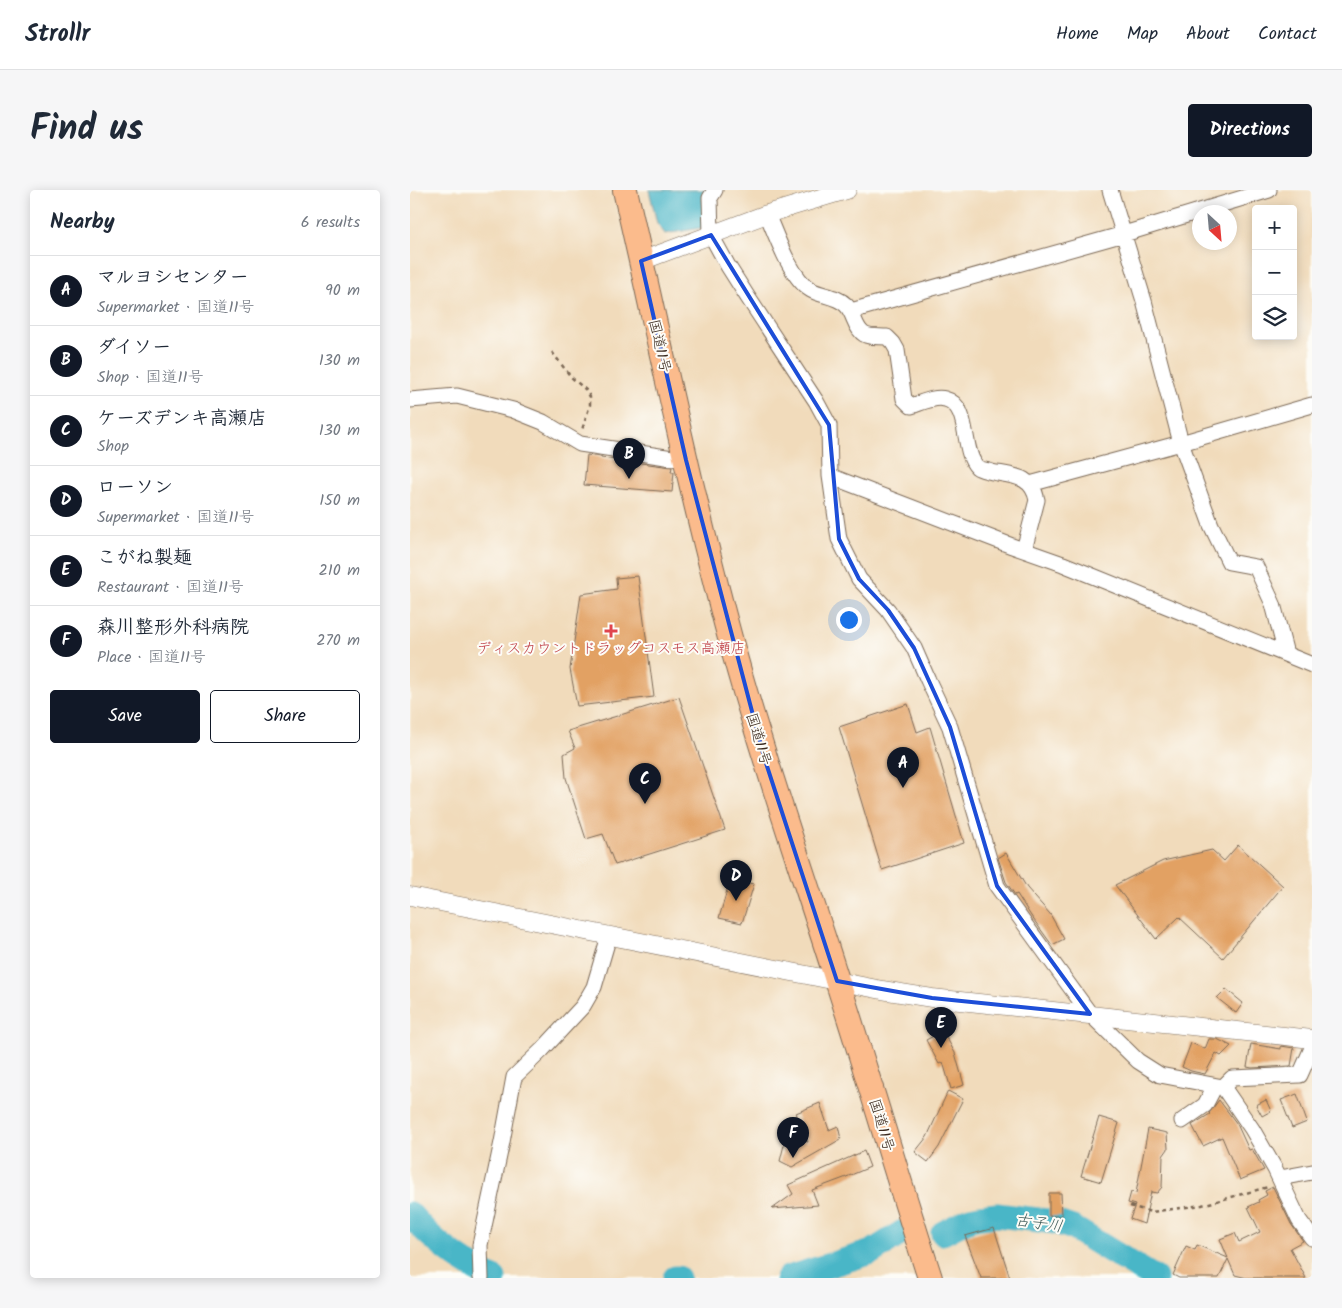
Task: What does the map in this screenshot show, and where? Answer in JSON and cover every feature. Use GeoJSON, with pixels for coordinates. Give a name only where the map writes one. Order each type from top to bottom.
{"type":"FeatureCollection","features":[{"type":"Feature","properties":{"kind":"highway","name":"国道11号"},"geometry":{"type":"LineString","coordinates":[[625,190],[714,578],[764,757],[838,981],[930,1278]]}},
{"type":"Feature","properties":{"kind":"street"},"geometry":{"type":"LineString","coordinates":[[715,190],[710,198],[711,235],[728,266],[816,401],[828,425],[830,476],[839,539],[859,579],[888,610],[914,648],[950,726],[997,886],[1090,1014],[1138,1061],[1160,1076],[1219,1087],[1252,1129],[1281,1181],[1299,1220],[1312,1238]]}},
{"type":"Feature","properties":{"kind":"street"},"geometry":{"type":"LineString","coordinates":[[641,261],[767,214],[847,190]]}},
{"type":"Feature","properties":{"kind":"street"},"geometry":{"type":"LineString","coordinates":[[1110,190],[1144,301],[1181,444],[1211,525],[1229,562],[1256,567],[1273,604],[1286,654]]}},
{"type":"Feature","properties":{"kind":"street"},"geometry":{"type":"LineString","coordinates":[[851,311],[1124,234],[1269,190]]}},
{"type":"Feature","properties":{"kind":"street"},"geometry":{"type":"LineString","coordinates":[[767,214],[778,241],[798,278],[810,290],[845,304],[851,311],[861,333],[869,336],[887,337],[893,343],[896,350],[904,399],[907,403],[911,406],[936,399],[945,399],[953,403],[963,422],[970,456],[975,464],[980,469],[1019,478],[1030,484],[1037,500],[1024,550]]}},
{"type":"Feature","properties":{"kind":"street"},"geometry":{"type":"LineString","coordinates":[[410,400],[457,396],[513,410],[543,422],[578,442],[686,460]]}},
{"type":"Feature","properties":{"kind":"street"},"geometry":{"type":"LineString","coordinates":[[1030,484],[1181,444],[1312,405]]}},
{"type":"Feature","properties":{"kind":"street"},"geometry":{"type":"LineString","coordinates":[[830,476],[1064,564],[1312,664]]}},
{"type":"Feature","properties":{"kind":"street"},"geometry":{"type":"LineString","coordinates":[[410,896],[882,990],[932,998],[1312,1039]]}},
{"type":"Feature","properties":{"kind":"street"},"geometry":{"type":"LineString","coordinates":[[481,1278],[480,1245],[514,1077],[583,1006],[594,987],[609,936]]}},
{"type":"Feature","properties":{"kind":"street"},"geometry":{"type":"LineString","coordinates":[[1182,1121],[1205,1106],[1219,1087],[1232,1078],[1306,1077],[1312,1048]]}},
{"type":"Feature","properties":{"kind":"street"},"geometry":{"type":"LineString","coordinates":[[1281,1181],[1312,1172]]}},
{"type":"Feature","properties":{"kind":"path"},"geometry":{"type":"LineString","coordinates":[[552,352],[571,376],[588,391],[590,397],[590,404],[578,442]]}},
{"type":"Feature","properties":{"kind":"path"},"geometry":{"type":"LineString","coordinates":[[1130,1206],[1151,1212],[1193,1206],[1281,1181]]}},
{"type":"Feature","properties":{"kind":"highlighted area"},"geometry":{"type":"Polygon","coordinates":[[[711,235],[829,425],[839,539],[859,579],[888,610],[914,648],[950,727],[997,886],[1090,1014],[932,998],[837,981],[764,757],[686,460],[641,261],[711,235]]]}},
{"type":"Feature","properties":{"kind":"water"},"geometry":{"type":"Polygon","coordinates":[[[649,190],[706,190],[702,195],[707,227],[665,234],[657,223],[649,190]]]}},
{"type":"Feature","properties":{"kind":"building"},"geometry":{"type":"Polygon","coordinates":[[[587,455],[672,467],[671,472],[674,472],[672,492],[584,485],[587,455]]]}},
{"type":"Feature","properties":{"kind":"building","name":"ディスカウントドラッグコスモス高瀬店"},"geometry":{"type":"Polygon","coordinates":[[[638,576],[654,697],[577,706],[570,669],[581,594],[617,589],[616,578],[638,576]]]}},
{"type":"Feature","properties":{"kind":"building"},"geometry":{"type":"Polygon","coordinates":[[[679,697],[725,830],[615,865],[603,834],[586,839],[566,778],[564,754],[575,748],[568,731],[679,697]]]}},
{"type":"Feature","properties":{"kind":"building"},"geometry":{"type":"Polygon","coordinates":[[[908,704],[917,732],[930,727],[964,843],[882,870],[839,727],[908,704]]]}},
{"type":"Feature","properties":{"kind":"building"},"geometry":{"type":"Polygon","coordinates":[[[1238,845],[1283,886],[1223,958],[1179,917],[1156,939],[1115,885],[1163,861],[1212,850],[1224,861],[1238,845]]]}},
{"type":"Feature","properties":{"kind":"building"},"geometry":{"type":"Polygon","coordinates":[[[1006,853],[1027,888],[1050,914],[1064,939],[1052,945],[1017,894],[1015,895],[1006,882],[998,858],[1006,853]]]}},
{"type":"Feature","properties":{"kind":"building"},"geometry":{"type":"Polygon","coordinates":[[[730,880],[754,884],[742,923],[719,918],[730,880]]]}},
{"type":"Feature","properties":{"kind":"building"},"geometry":{"type":"Polygon","coordinates":[[[1226,989],[1243,1003],[1236,1013],[1217,998],[1226,989]]]}},
{"type":"Feature","properties":{"kind":"building"},"geometry":{"type":"Polygon","coordinates":[[[943,1031],[955,1053],[964,1085],[951,1089],[943,1062],[939,1064],[926,1040],[943,1031]]]}},
{"type":"Feature","properties":{"kind":"building"},"geometry":{"type":"Polygon","coordinates":[[[1209,1039],[1217,1039],[1231,1046],[1221,1056],[1216,1053],[1205,1074],[1182,1067],[1191,1043],[1205,1049],[1209,1039]]]}},
{"type":"Feature","properties":{"kind":"building"},"geometry":{"type":"Polygon","coordinates":[[[1251,1044],[1281,1049],[1281,1046],[1294,1048],[1291,1066],[1247,1067],[1251,1044]]]}},
{"type":"Feature","properties":{"kind":"building"},"geometry":{"type":"Polygon","coordinates":[[[948,1091],[963,1099],[939,1147],[928,1162],[915,1152],[927,1137],[948,1091]]]}},
{"type":"Feature","properties":{"kind":"building"},"geometry":{"type":"Polygon","coordinates":[[[1297,1094],[1307,1122],[1292,1128],[1281,1100],[1297,1094]]]}},
{"type":"Feature","properties":{"kind":"building"},"geometry":{"type":"Polygon","coordinates":[[[1219,1100],[1237,1124],[1249,1150],[1252,1149],[1264,1170],[1240,1180],[1222,1137],[1203,1146],[1192,1125],[1210,1114],[1219,1100]]]}},
{"type":"Feature","properties":{"kind":"building"},"geometry":{"type":"Polygon","coordinates":[[[1266,1100],[1271,1111],[1262,1116],[1256,1105],[1266,1100]]]}},
{"type":"Feature","properties":{"kind":"building"},"geometry":{"type":"Polygon","coordinates":[[[820,1103],[829,1130],[838,1126],[841,1139],[792,1167],[780,1161],[786,1137],[808,1142],[796,1113],[820,1103]]]}},
{"type":"Feature","properties":{"kind":"building"},"geometry":{"type":"Polygon","coordinates":[[[1099,1117],[1119,1123],[1101,1182],[1081,1176],[1099,1117]]]}},
{"type":"Feature","properties":{"kind":"building"},"geometry":{"type":"Polygon","coordinates":[[[1148,1129],[1167,1133],[1168,1149],[1163,1156],[1162,1187],[1157,1193],[1151,1192],[1144,1224],[1130,1219],[1135,1205],[1128,1203],[1131,1192],[1136,1193],[1148,1129]]]}},
{"type":"Feature","properties":{"kind":"building"},"geometry":{"type":"Polygon","coordinates":[[[864,1151],[870,1167],[812,1190],[818,1205],[772,1209],[793,1194],[788,1185],[864,1151]]]}},
{"type":"Feature","properties":{"kind":"building"},"geometry":{"type":"Polygon","coordinates":[[[1273,1187],[1291,1224],[1303,1241],[1290,1248],[1306,1278],[1247,1278],[1235,1275],[1228,1259],[1219,1278],[1179,1278],[1173,1275],[1186,1246],[1195,1250],[1197,1245],[1228,1258],[1220,1239],[1235,1233],[1239,1242],[1260,1232],[1248,1207],[1259,1202],[1258,1200],[1267,1195],[1265,1191],[1273,1187]]]}},
{"type":"Feature","properties":{"kind":"building"},"geometry":{"type":"Polygon","coordinates":[[[1049,1193],[1061,1193],[1062,1216],[1049,1216],[1049,1193]]]}},
{"type":"Feature","properties":{"kind":"building"},"geometry":{"type":"Polygon","coordinates":[[[994,1228],[1010,1278],[981,1278],[965,1236],[994,1228]]]}},
{"type":"Feature","properties":{"kind":"waterway","name":"古子川"},"geometry":{"type":"LineString","coordinates":[[410,1214],[427,1233],[449,1251],[471,1266],[494,1278]]}},
{"type":"Feature","properties":{"kind":"waterway","name":"古子川"},"geometry":{"type":"LineString","coordinates":[[943,1233],[970,1219],[997,1215],[1055,1222],[1073,1228],[1155,1278]]}},
{"type":"Feature","properties":{"kind":"waterway","name":"古子川"},"geometry":{"type":"LineString","coordinates":[[788,1278],[872,1252],[903,1232]]}},
{"type":"Feature","properties":{"kind":"place","name":"ダイソー"},"geometry":{"type":"Point","coordinates":[629,479]}},
{"type":"Feature","properties":{"kind":"place","name":"ディスカウントドラッグコスモス高瀬店"},"geometry":{"type":"Point","coordinates":[611,631]}},
{"type":"Feature","properties":{"kind":"place","name":"マルヨシセンター"},"geometry":{"type":"Point","coordinates":[903,788]}},
{"type":"Feature","properties":{"kind":"place","name":"ケーズデンキ高瀬店"},"geometry":{"type":"Point","coordinates":[645,804]}},
{"type":"Feature","properties":{"kind":"place","name":"ローソン"},"geometry":{"type":"Point","coordinates":[736,901]}},
{"type":"Feature","properties":{"kind":"place","name":"こがね製麺"},"geometry":{"type":"Point","coordinates":[941,1048]}},
{"type":"Feature","properties":{"kind":"place","name":"森川整形外科病院"},"geometry":{"type":"Point","coordinates":[793,1158]}}]}
